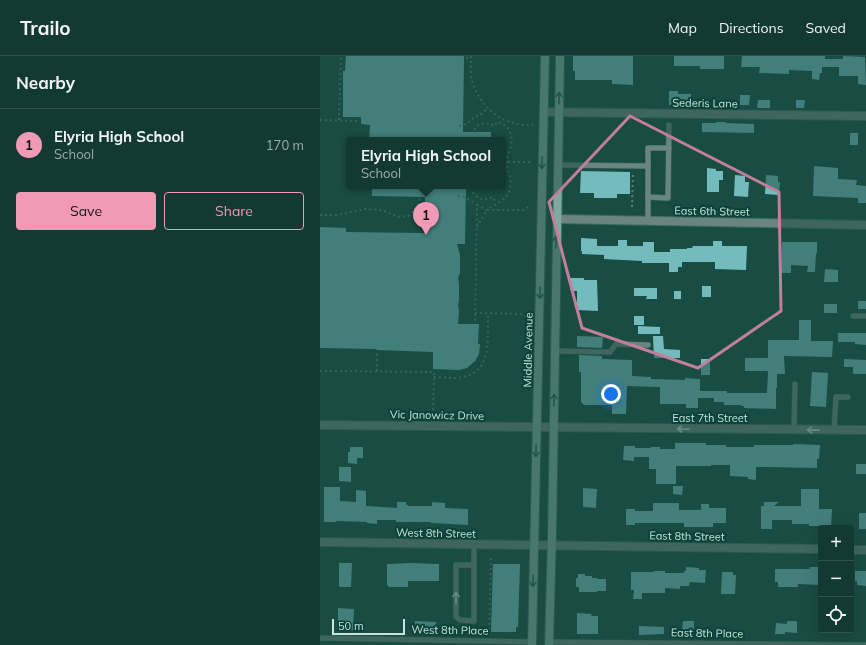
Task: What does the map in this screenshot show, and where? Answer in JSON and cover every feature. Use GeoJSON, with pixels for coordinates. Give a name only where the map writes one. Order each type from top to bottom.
{"type":"FeatureCollection","features":[{"type":"Feature","properties":{"kind":"main road","name":"Middle Avenue"},"geometry":{"type":"LineString","coordinates":[[532,643],[545,56]]}},
{"type":"Feature","properties":{"kind":"main road"},"geometry":{"type":"LineString","coordinates":[[549,644],[560,56]]}},
{"type":"Feature","properties":{"kind":"street","name":"Sederis Lane"},"geometry":{"type":"LineString","coordinates":[[544,112],[866,116]]}},
{"type":"Feature","properties":{"kind":"street","name":"East 6th Street"},"geometry":{"type":"LineString","coordinates":[[557,219],[866,225]]}},
{"type":"Feature","properties":{"kind":"street","name":"Vic Janowicz Drive"},"geometry":{"type":"LineString","coordinates":[[320,425],[553,427]]}},
{"type":"Feature","properties":{"kind":"street","name":"East 7th Street"},"geometry":{"type":"LineString","coordinates":[[553,427],[866,430]]}},
{"type":"Feature","properties":{"kind":"street","name":"West 8th Street"},"geometry":{"type":"LineString","coordinates":[[320,542],[552,546]]}},
{"type":"Feature","properties":{"kind":"street","name":"East 8th Street"},"geometry":{"type":"LineString","coordinates":[[552,546],[818,549]]}},
{"type":"Feature","properties":{"kind":"street"},"geometry":{"type":"LineString","coordinates":[[854,550],[866,550]]}},
{"type":"Feature","properties":{"kind":"lane"},"geometry":{"type":"LineString","coordinates":[[648,197],[668,198],[669,125]]}},
{"type":"Feature","properties":{"kind":"lane"},"geometry":{"type":"LineString","coordinates":[[648,221],[648,148],[669,148]]}},
{"type":"Feature","properties":{"kind":"lane"},"geometry":{"type":"LineString","coordinates":[[558,165],[648,166]]}},
{"type":"Feature","properties":{"kind":"lane"},"geometry":{"type":"LineString","coordinates":[[854,316],[866,316]]}},
{"type":"Feature","properties":{"kind":"lane"},"geometry":{"type":"LineString","coordinates":[[555,352],[610,352],[616,344],[648,345]]}},
{"type":"Feature","properties":{"kind":"lane"},"geometry":{"type":"LineString","coordinates":[[794,430],[795,384]]}},
{"type":"Feature","properties":{"kind":"lane"},"geometry":{"type":"LineString","coordinates":[[834,430],[836,397],[848,397]]}},
{"type":"Feature","properties":{"kind":"lane"},"geometry":{"type":"LineString","coordinates":[[474,544],[474,565],[474,621],[460,620],[456,617],[456,565],[474,565]]}},
{"type":"Feature","properties":{"kind":"lane","name":"West 8th Place"},"geometry":{"type":"LineString","coordinates":[[320,638],[532,643]]}},
{"type":"Feature","properties":{"kind":"lane","name":"East 8th Place"},"geometry":{"type":"LineString","coordinates":[[549,644],[866,645]]}},
{"type":"Feature","properties":{"kind":"path"},"geometry":{"type":"LineString","coordinates":[[339,120],[341,56]]}},
{"type":"Feature","properties":{"kind":"path"},"geometry":{"type":"LineString","coordinates":[[466,58],[471,57],[473,83],[480,97],[488,108],[503,121],[511,137],[511,146],[507,162],[510,188],[502,200],[487,210],[477,229]]}},
{"type":"Feature","properties":{"kind":"path"},"geometry":{"type":"LineString","coordinates":[[459,126],[467,124],[488,108]]}},
{"type":"Feature","properties":{"kind":"path"},"geometry":{"type":"LineString","coordinates":[[320,120],[360,121]]}},
{"type":"Feature","properties":{"kind":"path"},"geometry":{"type":"LineString","coordinates":[[474,130],[480,124],[495,126],[497,122],[503,121],[521,125],[533,125]]}},
{"type":"Feature","properties":{"kind":"path"},"geometry":{"type":"LineString","coordinates":[[507,162],[532,162]]}},
{"type":"Feature","properties":{"kind":"path"},"geometry":{"type":"LineString","coordinates":[[632,206],[633,171]]}},
{"type":"Feature","properties":{"kind":"path"},"geometry":{"type":"LineString","coordinates":[[473,192],[478,198],[486,200],[493,197],[496,203]]}},
{"type":"Feature","properties":{"kind":"path"},"geometry":{"type":"LineString","coordinates":[[458,196],[465,197],[487,210],[523,210],[530,205]]}},
{"type":"Feature","properties":{"kind":"path"},"geometry":{"type":"LineString","coordinates":[[320,215],[337,215],[365,209],[382,210],[398,217],[408,216],[417,208],[420,198]]}},
{"type":"Feature","properties":{"kind":"path"},"geometry":{"type":"LineString","coordinates":[[475,323],[477,205]]}},
{"type":"Feature","properties":{"kind":"path"},"geometry":{"type":"LineString","coordinates":[[475,313],[521,314],[528,318]]}},
{"type":"Feature","properties":{"kind":"path"},"geometry":{"type":"LineString","coordinates":[[434,377],[454,378],[465,376],[474,372],[482,365],[485,361],[487,351],[488,313]]}},
{"type":"Feature","properties":{"kind":"path"},"geometry":{"type":"LineString","coordinates":[[377,352],[377,372]]}},
{"type":"Feature","properties":{"kind":"path"},"geometry":{"type":"LineString","coordinates":[[320,371],[434,372],[433,413]]}},
{"type":"Feature","properties":{"kind":"path"},"geometry":{"type":"LineString","coordinates":[[489,636],[491,558]]}},
{"type":"Feature","properties":{"kind":"highlighted area"},"geometry":{"type":"Polygon","coordinates":[[[630,116],[779,192],[781,311],[698,368],[582,328],[549,202],[630,116]]]}},
{"type":"Feature","properties":{"kind":"building"},"geometry":{"type":"Polygon","coordinates":[[[346,56],[464,56],[463,132],[491,132],[491,137],[369,137],[370,125],[361,124],[361,117],[343,117],[343,71],[345,71],[346,56]]]}},
{"type":"Feature","properties":{"kind":"building"},"geometry":{"type":"Polygon","coordinates":[[[573,56],[633,56],[633,85],[612,84],[612,80],[575,80],[575,71],[573,71],[573,56]]]}},
{"type":"Feature","properties":{"kind":"building"},"geometry":{"type":"Polygon","coordinates":[[[674,56],[724,56],[724,69],[700,69],[700,66],[674,66],[674,56]]]}},
{"type":"Feature","properties":{"kind":"building"},"geometry":{"type":"Polygon","coordinates":[[[742,56],[825,56],[825,59],[843,59],[843,56],[865,57],[866,85],[858,84],[858,76],[839,76],[839,67],[822,67],[822,73],[820,73],[819,80],[812,79],[812,71],[789,70],[789,74],[759,73],[760,67],[741,67],[742,56]]]}},
{"type":"Feature","properties":{"kind":"building"},"geometry":{"type":"Polygon","coordinates":[[[669,91],[678,91],[678,94],[691,94],[691,105],[669,105],[669,91]]]}},
{"type":"Feature","properties":{"kind":"building"},"geometry":{"type":"Polygon","coordinates":[[[740,95],[750,95],[749,105],[740,105],[740,95]]]}},
{"type":"Feature","properties":{"kind":"building"},"geometry":{"type":"Polygon","coordinates":[[[758,100],[770,100],[770,108],[757,108],[758,100]]]}},
{"type":"Feature","properties":{"kind":"building"},"geometry":{"type":"Polygon","coordinates":[[[796,100],[805,100],[804,108],[796,108],[796,100]]]}},
{"type":"Feature","properties":{"kind":"building"},"geometry":{"type":"Polygon","coordinates":[[[716,122],[754,124],[754,133],[702,132],[702,123],[716,122]]]}},
{"type":"Feature","properties":{"kind":"building"},"geometry":{"type":"Polygon","coordinates":[[[850,133],[858,133],[858,145],[850,145],[850,133]]]}},
{"type":"Feature","properties":{"kind":"building"},"geometry":{"type":"Polygon","coordinates":[[[814,166],[838,168],[838,179],[857,180],[856,185],[866,186],[866,203],[858,203],[858,198],[813,196],[814,166]]]}},
{"type":"Feature","properties":{"kind":"building"},"geometry":{"type":"Polygon","coordinates":[[[707,168],[716,169],[716,171],[723,171],[723,180],[719,180],[719,192],[707,192],[707,168]]]}},
{"type":"Feature","properties":{"kind":"building"},"geometry":{"type":"Polygon","coordinates":[[[581,171],[630,172],[630,194],[617,194],[617,198],[594,198],[594,193],[580,193],[581,171]]]}},
{"type":"Feature","properties":{"kind":"building"},"geometry":{"type":"Polygon","coordinates":[[[735,175],[745,176],[745,182],[749,182],[748,197],[734,196],[735,175]]]}},
{"type":"Feature","properties":{"kind":"building"},"geometry":{"type":"Polygon","coordinates":[[[766,175],[778,176],[778,182],[780,182],[779,195],[765,194],[766,175]]]}},
{"type":"Feature","properties":{"kind":"building"},"geometry":{"type":"Polygon","coordinates":[[[372,189],[466,189],[465,244],[457,244],[460,255],[460,273],[458,278],[458,324],[479,324],[478,344],[480,344],[479,354],[475,361],[467,368],[459,370],[433,369],[433,352],[320,348],[320,227],[346,228],[346,232],[424,233],[425,197],[372,196],[372,189]]]}},
{"type":"Feature","properties":{"kind":"building"},"geometry":{"type":"Polygon","coordinates":[[[581,238],[597,239],[597,246],[618,246],[618,240],[627,240],[627,246],[643,246],[643,242],[654,242],[654,252],[670,252],[670,249],[687,249],[692,248],[693,246],[713,246],[713,241],[722,241],[722,246],[747,246],[746,270],[715,269],[715,262],[682,262],[682,267],[678,267],[678,272],[669,272],[669,263],[642,263],[642,261],[604,259],[604,255],[582,254],[581,238]]]}},
{"type":"Feature","properties":{"kind":"building"},"geometry":{"type":"Polygon","coordinates":[[[782,242],[817,242],[815,272],[807,272],[808,266],[791,265],[791,273],[781,273],[782,242]]]}},
{"type":"Feature","properties":{"kind":"building"},"geometry":{"type":"Polygon","coordinates":[[[825,269],[838,270],[838,282],[824,282],[825,269]]]}},
{"type":"Feature","properties":{"kind":"building"},"geometry":{"type":"Polygon","coordinates":[[[570,278],[597,280],[598,311],[577,310],[577,291],[570,291],[570,278]]]}},
{"type":"Feature","properties":{"kind":"building"},"geometry":{"type":"Polygon","coordinates":[[[702,286],[711,286],[711,297],[702,297],[702,286]]]}},
{"type":"Feature","properties":{"kind":"building"},"geometry":{"type":"Polygon","coordinates":[[[634,288],[657,288],[657,299],[646,299],[647,296],[634,296],[634,288]]]}},
{"type":"Feature","properties":{"kind":"building"},"geometry":{"type":"Polygon","coordinates":[[[674,291],[681,291],[681,299],[674,299],[674,291]]]}},
{"type":"Feature","properties":{"kind":"building"},"geometry":{"type":"Polygon","coordinates":[[[858,301],[866,301],[866,309],[858,309],[858,301]]]}},
{"type":"Feature","properties":{"kind":"building"},"geometry":{"type":"Polygon","coordinates":[[[824,304],[837,304],[837,313],[824,313],[824,304]]]}},
{"type":"Feature","properties":{"kind":"building"},"geometry":{"type":"Polygon","coordinates":[[[634,316],[644,316],[644,325],[634,325],[634,316]]]}},
{"type":"Feature","properties":{"kind":"building"},"geometry":{"type":"Polygon","coordinates":[[[799,320],[811,320],[811,341],[833,341],[832,357],[784,356],[785,374],[777,374],[776,409],[744,408],[744,406],[741,405],[724,405],[724,402],[714,402],[714,398],[698,398],[698,408],[686,408],[686,404],[660,404],[660,387],[627,386],[626,414],[612,414],[612,405],[584,405],[581,402],[581,372],[579,372],[579,355],[602,356],[602,359],[632,360],[632,376],[651,377],[651,379],[700,379],[700,391],[767,393],[768,371],[745,371],[745,358],[768,358],[768,340],[799,340],[799,320]]]}},
{"type":"Feature","properties":{"kind":"building"},"geometry":{"type":"Polygon","coordinates":[[[638,326],[660,327],[660,334],[638,334],[638,326]]]}},
{"type":"Feature","properties":{"kind":"building"},"geometry":{"type":"Polygon","coordinates":[[[838,333],[866,333],[866,345],[855,344],[855,342],[838,342],[838,333]]]}},
{"type":"Feature","properties":{"kind":"building"},"geometry":{"type":"Polygon","coordinates":[[[577,336],[603,337],[602,348],[577,347],[577,336]]]}},
{"type":"Feature","properties":{"kind":"building"},"geometry":{"type":"Polygon","coordinates":[[[653,336],[663,336],[664,349],[680,350],[680,358],[654,358],[653,336]]]}},
{"type":"Feature","properties":{"kind":"building"},"geometry":{"type":"Polygon","coordinates":[[[701,359],[710,359],[710,375],[701,375],[701,359]]]}},
{"type":"Feature","properties":{"kind":"building"},"geometry":{"type":"Polygon","coordinates":[[[844,359],[866,360],[866,374],[853,374],[853,367],[844,367],[844,359]]]}},
{"type":"Feature","properties":{"kind":"building"},"geometry":{"type":"Polygon","coordinates":[[[812,372],[828,373],[826,407],[810,406],[812,372]]]}},
{"type":"Feature","properties":{"kind":"building"},"geometry":{"type":"Polygon","coordinates":[[[675,443],[706,443],[706,445],[726,445],[726,447],[754,447],[754,445],[794,444],[820,445],[817,468],[756,467],[756,480],[748,479],[748,477],[730,476],[730,465],[676,466],[676,484],[656,484],[656,469],[649,469],[649,457],[634,457],[634,461],[623,460],[624,446],[635,446],[635,448],[660,447],[660,449],[675,449],[675,443]]]}},
{"type":"Feature","properties":{"kind":"building"},"geometry":{"type":"Polygon","coordinates":[[[350,447],[363,447],[363,458],[357,458],[357,464],[348,463],[348,452],[350,452],[350,447]]]}},
{"type":"Feature","properties":{"kind":"building"},"geometry":{"type":"Polygon","coordinates":[[[856,464],[866,464],[866,474],[856,474],[856,464]]]}},
{"type":"Feature","properties":{"kind":"building"},"geometry":{"type":"Polygon","coordinates":[[[339,467],[351,467],[351,482],[339,481],[339,467]]]}},
{"type":"Feature","properties":{"kind":"building"},"geometry":{"type":"Polygon","coordinates":[[[673,486],[683,486],[682,495],[673,494],[673,486]]]}},
{"type":"Feature","properties":{"kind":"building"},"geometry":{"type":"Polygon","coordinates":[[[324,487],[340,487],[340,501],[356,502],[356,490],[366,491],[366,506],[397,508],[397,502],[406,502],[406,505],[408,506],[432,506],[432,502],[445,503],[445,508],[468,509],[468,525],[431,522],[396,522],[396,520],[377,520],[377,524],[367,522],[324,522],[324,487]]]}},
{"type":"Feature","properties":{"kind":"building"},"geometry":{"type":"Polygon","coordinates":[[[583,488],[597,489],[596,508],[583,507],[583,488]]]}},
{"type":"Feature","properties":{"kind":"building"},"geometry":{"type":"Polygon","coordinates":[[[801,489],[819,489],[819,509],[832,509],[831,525],[809,526],[809,524],[792,524],[792,520],[772,520],[772,529],[761,529],[761,506],[764,506],[764,502],[779,502],[774,506],[801,506],[801,489]]]}},
{"type":"Feature","properties":{"kind":"building"},"geometry":{"type":"Polygon","coordinates":[[[653,503],[679,503],[679,510],[701,510],[701,504],[709,504],[709,508],[726,508],[726,523],[713,523],[713,527],[684,527],[684,523],[635,523],[635,525],[626,525],[626,509],[635,509],[635,511],[653,511],[653,503]]]}},
{"type":"Feature","properties":{"kind":"building"},"geometry":{"type":"Polygon","coordinates":[[[859,513],[866,513],[866,529],[859,529],[859,513]]]}},
{"type":"Feature","properties":{"kind":"building"},"geometry":{"type":"Polygon","coordinates":[[[339,563],[352,563],[351,587],[339,587],[339,563]]]}},
{"type":"Feature","properties":{"kind":"building"},"geometry":{"type":"Polygon","coordinates":[[[387,564],[439,564],[439,581],[408,581],[408,587],[388,587],[387,564]]]}},
{"type":"Feature","properties":{"kind":"building"},"geometry":{"type":"Polygon","coordinates":[[[493,564],[520,564],[518,627],[516,627],[516,632],[491,632],[493,564]]]}},
{"type":"Feature","properties":{"kind":"building"},"geometry":{"type":"Polygon","coordinates":[[[686,567],[706,570],[705,583],[690,582],[689,586],[680,586],[680,589],[665,588],[665,593],[642,593],[642,599],[633,599],[634,590],[631,590],[631,572],[665,571],[665,573],[684,573],[684,571],[686,571],[686,567]]]}},
{"type":"Feature","properties":{"kind":"building"},"geometry":{"type":"Polygon","coordinates":[[[810,567],[818,567],[818,585],[798,584],[798,587],[778,587],[778,582],[775,582],[775,569],[810,569],[810,567]]]}},
{"type":"Feature","properties":{"kind":"building"},"geometry":{"type":"Polygon","coordinates":[[[855,571],[866,571],[866,586],[857,585],[857,581],[855,581],[855,571]]]}},
{"type":"Feature","properties":{"kind":"building"},"geometry":{"type":"Polygon","coordinates":[[[722,572],[733,572],[733,575],[736,575],[735,594],[721,594],[722,572]]]}},
{"type":"Feature","properties":{"kind":"building"},"geometry":{"type":"Polygon","coordinates":[[[578,574],[585,574],[585,576],[592,576],[592,578],[597,579],[606,579],[606,591],[579,592],[579,587],[576,587],[576,578],[578,578],[578,574]]]}},
{"type":"Feature","properties":{"kind":"building"},"geometry":{"type":"Polygon","coordinates":[[[338,608],[354,609],[353,630],[338,630],[338,608]]]}},
{"type":"Feature","properties":{"kind":"building"},"geometry":{"type":"Polygon","coordinates":[[[577,613],[598,616],[598,634],[577,634],[577,613]]]}},
{"type":"Feature","properties":{"kind":"building"},"geometry":{"type":"Polygon","coordinates":[[[415,621],[436,622],[436,630],[415,631],[415,621]]]}},
{"type":"Feature","properties":{"kind":"building"},"geometry":{"type":"Polygon","coordinates":[[[683,621],[694,621],[694,633],[682,633],[683,621]]]}},
{"type":"Feature","properties":{"kind":"building"},"geometry":{"type":"Polygon","coordinates":[[[787,621],[797,621],[797,633],[785,632],[785,634],[775,634],[776,623],[787,624],[787,621]]]}},
{"type":"Feature","properties":{"kind":"building"},"geometry":{"type":"Polygon","coordinates":[[[639,626],[664,627],[664,634],[639,635],[639,626]]]}},
{"type":"Feature","properties":{"kind":"place","name":"Elyria High School"},"geometry":{"type":"Point","coordinates":[426,235]}}]}
